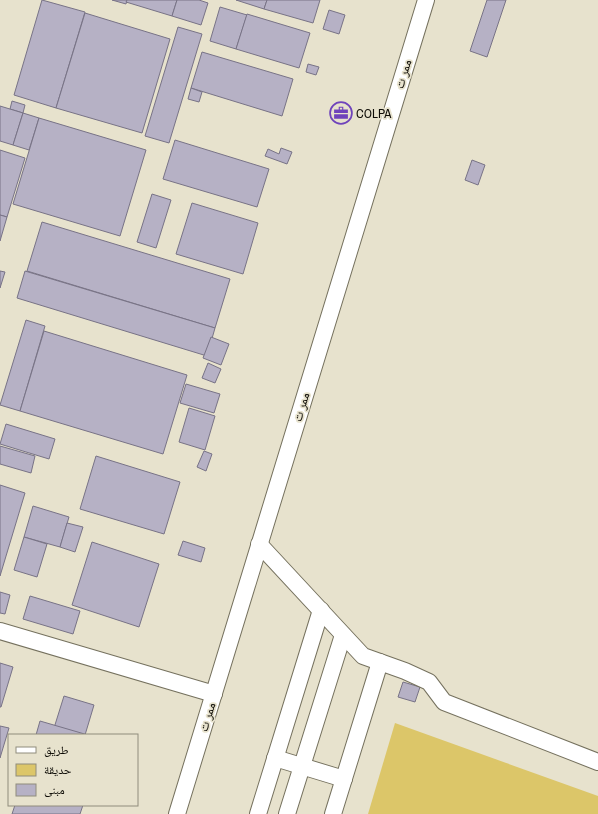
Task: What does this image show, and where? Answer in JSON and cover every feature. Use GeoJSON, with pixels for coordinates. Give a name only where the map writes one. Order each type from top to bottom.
{"type":"FeatureCollection","features":[{"type":"Feature","properties":{"kind":"street","name":"ممر ت"},"geometry":{"type":"LineString","coordinates":[[177,814],[426,0]]}},
{"type":"Feature","properties":{"kind":"street"},"geometry":{"type":"LineString","coordinates":[[259,544],[363,656],[429,682],[444,702],[598,762]]}},
{"type":"Feature","properties":{"kind":"street"},"geometry":{"type":"LineString","coordinates":[[258,814],[320,610]]}},
{"type":"Feature","properties":{"kind":"street"},"geometry":{"type":"LineString","coordinates":[[0,631],[214,694]]}},
{"type":"Feature","properties":{"kind":"street"},"geometry":{"type":"LineString","coordinates":[[287,814],[343,634]]}},
{"type":"Feature","properties":{"kind":"street"},"geometry":{"type":"LineString","coordinates":[[333,814],[380,662]]}},
{"type":"Feature","properties":{"kind":"street"},"geometry":{"type":"LineString","coordinates":[[275,758],[344,779]]}},
{"type":"Feature","properties":{"kind":"green space"},"geometry":{"type":"Polygon","coordinates":[[[395,723],[598,796],[598,814],[368,814],[395,723]]]}},
{"type":"Feature","properties":{"kind":"building"},"geometry":{"type":"Polygon","coordinates":[[[42,0],[85,12],[56,108],[14,95],[42,0]]]}},
{"type":"Feature","properties":{"kind":"building"},"geometry":{"type":"Polygon","coordinates":[[[112,0],[127,0],[126,4],[112,0]]]}},
{"type":"Feature","properties":{"kind":"building"},"geometry":{"type":"Polygon","coordinates":[[[127,0],[177,0],[172,16],[126,2],[127,0]]]}},
{"type":"Feature","properties":{"kind":"building"},"geometry":{"type":"Polygon","coordinates":[[[177,0],[199,0],[208,3],[201,25],[172,16],[177,0]]]}},
{"type":"Feature","properties":{"kind":"building"},"geometry":{"type":"Polygon","coordinates":[[[236,0],[267,0],[264,9],[236,0]]]}},
{"type":"Feature","properties":{"kind":"building"},"geometry":{"type":"Polygon","coordinates":[[[267,0],[320,0],[313,23],[264,9],[267,0]]]}},
{"type":"Feature","properties":{"kind":"building"},"geometry":{"type":"Polygon","coordinates":[[[487,0],[506,0],[487,57],[470,51],[487,0]]]}},
{"type":"Feature","properties":{"kind":"building"},"geometry":{"type":"Polygon","coordinates":[[[220,7],[247,15],[236,49],[210,41],[220,7]]]}},
{"type":"Feature","properties":{"kind":"building"},"geometry":{"type":"Polygon","coordinates":[[[329,10],[345,15],[339,34],[323,29],[329,10]]]}},
{"type":"Feature","properties":{"kind":"building"},"geometry":{"type":"Polygon","coordinates":[[[85,13],[170,39],[142,133],[56,108],[85,13]]]}},
{"type":"Feature","properties":{"kind":"building"},"geometry":{"type":"Polygon","coordinates":[[[247,14],[310,33],[299,68],[236,49],[247,14]]]}},
{"type":"Feature","properties":{"kind":"building"},"geometry":{"type":"Polygon","coordinates":[[[178,27],[202,34],[169,143],[145,136],[178,27]]]}},
{"type":"Feature","properties":{"kind":"building"},"geometry":{"type":"Polygon","coordinates":[[[202,52],[293,79],[282,116],[191,88],[202,52]]]}},
{"type":"Feature","properties":{"kind":"building"},"geometry":{"type":"Polygon","coordinates":[[[308,64],[319,67],[316,75],[306,72],[308,64]]]}},
{"type":"Feature","properties":{"kind":"building"},"geometry":{"type":"Polygon","coordinates":[[[191,88],[202,92],[199,102],[188,99],[191,88]]]}},
{"type":"Feature","properties":{"kind":"building"},"geometry":{"type":"Polygon","coordinates":[[[12,101],[25,105],[23,113],[10,109],[12,101]]]}},
{"type":"Feature","properties":{"kind":"building"},"geometry":{"type":"Polygon","coordinates":[[[0,106],[23,113],[13,145],[0,141],[0,106]]]}},
{"type":"Feature","properties":{"kind":"building"},"geometry":{"type":"Polygon","coordinates":[[[23,113],[39,118],[29,150],[13,145],[23,113]]]}},
{"type":"Feature","properties":{"kind":"building"},"geometry":{"type":"Polygon","coordinates":[[[39,118],[146,150],[120,236],[13,204],[39,118]]]}},
{"type":"Feature","properties":{"kind":"building"},"geometry":{"type":"Polygon","coordinates":[[[175,140],[269,169],[257,207],[163,179],[175,140]]]}},
{"type":"Feature","properties":{"kind":"building"},"geometry":{"type":"Polygon","coordinates":[[[281,148],[292,152],[287,164],[265,156],[268,149],[279,154],[281,148]]]}},
{"type":"Feature","properties":{"kind":"building"},"geometry":{"type":"Polygon","coordinates":[[[0,150],[25,158],[7,217],[0,215],[0,150]]]}},
{"type":"Feature","properties":{"kind":"building"},"geometry":{"type":"Polygon","coordinates":[[[472,160],[485,165],[478,185],[465,180],[472,160]]]}},
{"type":"Feature","properties":{"kind":"building"},"geometry":{"type":"Polygon","coordinates":[[[152,194],[171,200],[156,248],[137,242],[152,194]]]}},
{"type":"Feature","properties":{"kind":"building"},"geometry":{"type":"Polygon","coordinates":[[[192,203],[258,223],[243,274],[176,254],[192,203]]]}},
{"type":"Feature","properties":{"kind":"building"},"geometry":{"type":"Polygon","coordinates":[[[0,215],[7,217],[0,241],[0,215]]]}},
{"type":"Feature","properties":{"kind":"building"},"geometry":{"type":"Polygon","coordinates":[[[42,222],[230,279],[215,328],[27,271],[42,222]]]}},
{"type":"Feature","properties":{"kind":"building"},"geometry":{"type":"Polygon","coordinates":[[[0,271],[5,272],[0,288],[0,271]]]}},
{"type":"Feature","properties":{"kind":"building"},"geometry":{"type":"Polygon","coordinates":[[[25,271],[215,328],[207,356],[17,298],[25,271]]]}},
{"type":"Feature","properties":{"kind":"building"},"geometry":{"type":"Polygon","coordinates":[[[26,320],[45,326],[20,411],[0,405],[26,320]]]}},
{"type":"Feature","properties":{"kind":"building"},"geometry":{"type":"Polygon","coordinates":[[[44,331],[187,375],[163,454],[20,411],[44,331]]]}},
{"type":"Feature","properties":{"kind":"building"},"geometry":{"type":"Polygon","coordinates":[[[211,337],[229,344],[221,365],[203,358],[211,337]]]}},
{"type":"Feature","properties":{"kind":"building"},"geometry":{"type":"Polygon","coordinates":[[[208,363],[221,369],[215,383],[202,378],[208,363]]]}},
{"type":"Feature","properties":{"kind":"building"},"geometry":{"type":"Polygon","coordinates":[[[186,384],[220,394],[214,413],[180,403],[186,384]]]}},
{"type":"Feature","properties":{"kind":"building"},"geometry":{"type":"Polygon","coordinates":[[[189,408],[215,416],[205,450],[179,442],[189,408]]]}},
{"type":"Feature","properties":{"kind":"building"},"geometry":{"type":"Polygon","coordinates":[[[6,424],[55,439],[49,459],[0,444],[6,424]]]}},
{"type":"Feature","properties":{"kind":"building"},"geometry":{"type":"Polygon","coordinates":[[[0,446],[35,456],[31,473],[0,464],[0,446]]]}},
{"type":"Feature","properties":{"kind":"building"},"geometry":{"type":"Polygon","coordinates":[[[204,451],[212,454],[206,471],[197,467],[204,451]]]}},
{"type":"Feature","properties":{"kind":"building"},"geometry":{"type":"Polygon","coordinates":[[[96,456],[180,482],[164,534],[80,509],[96,456]]]}},
{"type":"Feature","properties":{"kind":"building"},"geometry":{"type":"Polygon","coordinates":[[[0,485],[25,493],[0,576],[0,485]]]}},
{"type":"Feature","properties":{"kind":"building"},"geometry":{"type":"Polygon","coordinates":[[[33,506],[69,517],[60,547],[24,537],[33,506]]]}},
{"type":"Feature","properties":{"kind":"building"},"geometry":{"type":"Polygon","coordinates":[[[67,523],[83,527],[75,552],[60,547],[67,523]]]}},
{"type":"Feature","properties":{"kind":"building"},"geometry":{"type":"Polygon","coordinates":[[[24,537],[47,544],[37,577],[14,570],[24,537]]]}},
{"type":"Feature","properties":{"kind":"building"},"geometry":{"type":"Polygon","coordinates":[[[183,541],[205,548],[201,562],[178,555],[183,541]]]}},
{"type":"Feature","properties":{"kind":"building"},"geometry":{"type":"Polygon","coordinates":[[[92,542],[159,564],[139,627],[72,605],[92,542]]]}},
{"type":"Feature","properties":{"kind":"building"},"geometry":{"type":"Polygon","coordinates":[[[0,592],[10,595],[5,614],[0,613],[0,592]]]}},
{"type":"Feature","properties":{"kind":"building"},"geometry":{"type":"Polygon","coordinates":[[[30,596],[80,611],[73,634],[23,619],[30,596]]]}},
{"type":"Feature","properties":{"kind":"building"},"geometry":{"type":"Polygon","coordinates":[[[0,663],[13,667],[1,707],[0,707],[0,663]]]}},
{"type":"Feature","properties":{"kind":"building"},"geometry":{"type":"Polygon","coordinates":[[[403,682],[420,687],[415,702],[398,697],[403,682]]]}},
{"type":"Feature","properties":{"kind":"building"},"geometry":{"type":"Polygon","coordinates":[[[64,696],[94,705],[85,734],[74,734],[54,728],[64,696]]]}},
{"type":"Feature","properties":{"kind":"building"},"geometry":{"type":"Polygon","coordinates":[[[40,721],[85,734],[36,734],[40,721]]]}},
{"type":"Feature","properties":{"kind":"building"},"geometry":{"type":"Polygon","coordinates":[[[0,726],[9,728],[0,758],[0,726]]]}},
{"type":"Feature","properties":{"kind":"building"},"geometry":{"type":"Polygon","coordinates":[[[15,806],[83,806],[80,814],[12,814],[15,806]]]}},
{"type":"Feature","properties":{"kind":"place","name":"COLPA"},"geometry":{"type":"Point","coordinates":[341,113]}}]}
